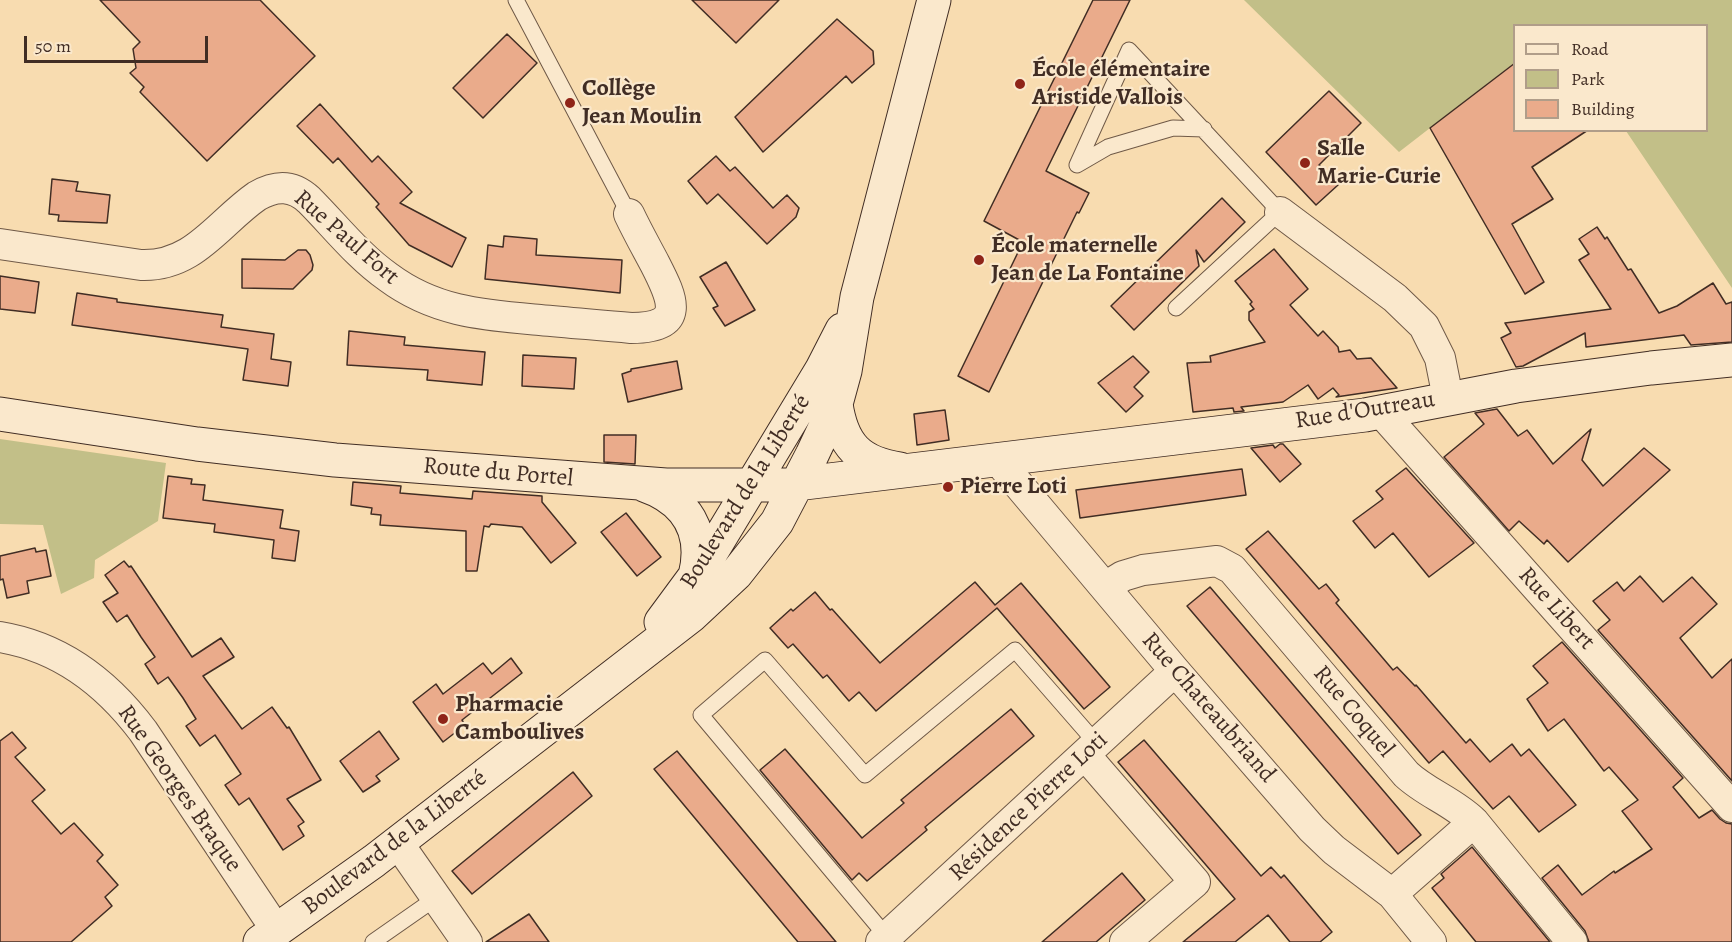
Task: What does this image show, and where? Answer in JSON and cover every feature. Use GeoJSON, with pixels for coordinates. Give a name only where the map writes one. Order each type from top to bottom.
{"type":"FeatureCollection","features":[{"type":"Feature","properties":{"kind":"street","name":"Boulevard de la Liberté"},"geometry":{"type":"LineString","coordinates":[[268,936],[398,843],[614,675],[698,592],[747,561],[783,513],[836,404],[845,371],[857,297],[934,0]]}},
{"type":"Feature","properties":{"kind":"street","name":"Rue Paul Fort"},"geometry":{"type":"LineString","coordinates":[[0,244],[141,265],[162,264],[191,253],[257,196],[266,191],[285,188],[301,193],[309,200],[378,270],[399,285],[432,302],[482,315],[631,328],[652,327],[666,319],[671,312],[670,296],[629,214]]}},
{"type":"Feature","properties":{"kind":"street"},"geometry":{"type":"LineString","coordinates":[[1280,212],[1395,298],[1424,326],[1440,358],[1448,398]]}},
{"type":"Feature","properties":{"kind":"street","name":"Boulevard de la Liberté"},"geometry":{"type":"LineString","coordinates":[[734,494],[822,369],[857,297]]}},
{"type":"Feature","properties":{"kind":"street"},"geometry":{"type":"LineString","coordinates":[[839,338],[827,388],[808,428],[807,437],[812,455],[826,472],[857,478]]}},
{"type":"Feature","properties":{"kind":"street","name":"Rue d'Outreau"},"geometry":{"type":"LineString","coordinates":[[997,459],[1381,412],[1516,386],[1608,373],[1732,360]]}},
{"type":"Feature","properties":{"kind":"street"},"geometry":{"type":"LineString","coordinates":[[836,404],[842,431],[852,448],[876,464],[911,471]]}},
{"type":"Feature","properties":{"kind":"street","name":"Rue Libert"},"geometry":{"type":"LineString","coordinates":[[1381,412],[1732,807]]}},
{"type":"Feature","properties":{"kind":"street","name":"Route du Portel"},"geometry":{"type":"LineString","coordinates":[[0,414],[146,437],[281,454],[734,494],[997,459]]}},
{"type":"Feature","properties":{"kind":"street","name":"Rue Chateaubriand"},"geometry":{"type":"LineString","coordinates":[[997,459],[1175,671],[1312,829],[1334,850],[1392,894],[1431,942]]}},
{"type":"Feature","properties":{"kind":"street"},"geometry":{"type":"LineString","coordinates":[[640,484],[674,501],[691,521],[698,546],[698,592]]}},
{"type":"Feature","properties":{"kind":"street"},"geometry":{"type":"LineString","coordinates":[[698,592],[734,551],[739,527],[734,494]]}},
{"type":"Feature","properties":{"kind":"street","name":"Rue Coquel"},"geometry":{"type":"LineString","coordinates":[[1105,587],[1123,576],[1143,570],[1208,561],[1224,563],[1232,569],[1406,774],[1424,789],[1460,810],[1474,822],[1572,942]]}},
{"type":"Feature","properties":{"kind":"street","name":"Rue Georges Braque"},"geometry":{"type":"LineString","coordinates":[[0,637],[34,645],[64,658],[97,681],[124,708],[143,730],[268,936]]}},
{"type":"Feature","properties":{"kind":"street","name":"Résidence Pierre Loti"},"geometry":{"type":"LineString","coordinates":[[884,939],[1175,671]]}},
{"type":"Feature","properties":{"kind":"street"},"geometry":{"type":"LineString","coordinates":[[1091,749],[1195,882],[1125,942]]}},
{"type":"Feature","properties":{"kind":"street"},"geometry":{"type":"LineString","coordinates":[[1392,894],[1474,822]]}},
{"type":"Feature","properties":{"kind":"street"},"geometry":{"type":"LineString","coordinates":[[398,843],[466,942]]}},
{"type":"Feature","properties":{"kind":"lane"},"geometry":{"type":"LineString","coordinates":[[516,0],[629,214]]}},
{"type":"Feature","properties":{"kind":"lane"},"geometry":{"type":"LineString","coordinates":[[1176,308],[1280,212],[1204,129],[1129,50],[1077,165],[1108,147],[1173,128],[1204,129]]}},
{"type":"Feature","properties":{"kind":"lane"},"geometry":{"type":"LineString","coordinates":[[884,939],[701,715],[765,660],[865,775],[1015,650],[1091,749]]}},
{"type":"Feature","properties":{"kind":"lane"},"geometry":{"type":"LineString","coordinates":[[373,942],[436,898]]}},
{"type":"Feature","properties":{"kind":"green space"},"geometry":{"type":"Polygon","coordinates":[[[1244,0],[1732,0],[1732,288],[1627,132],[1708,132],[1708,24],[1513,24],[1513,64],[1399,152],[1244,0]]]}},
{"type":"Feature","properties":{"kind":"green space"},"geometry":{"type":"Polygon","coordinates":[[[0,439],[166,463],[158,521],[95,560],[94,578],[61,594],[43,525],[0,524],[0,439]]]}},
{"type":"Feature","properties":{"kind":"building"},"geometry":{"type":"Polygon","coordinates":[[[100,0],[260,0],[315,56],[207,161],[140,92],[144,87],[130,73],[136,68],[133,49],[140,42],[100,0]]]}},
{"type":"Feature","properties":{"kind":"building"},"geometry":{"type":"Polygon","coordinates":[[[692,0],[779,0],[736,43],[692,0]]]}},
{"type":"Feature","properties":{"kind":"building"},"geometry":{"type":"Polygon","coordinates":[[[1093,0],[1130,0],[1046,171],[1089,193],[1079,213],[1077,212],[989,392],[958,376],[1023,242],[984,221],[1093,0]]]}},
{"type":"Feature","properties":{"kind":"building"},"geometry":{"type":"Polygon","coordinates":[[[837,19],[873,51],[874,64],[852,83],[846,76],[763,152],[735,117],[837,19]]]}},
{"type":"Feature","properties":{"kind":"building"},"geometry":{"type":"Polygon","coordinates":[[[507,34],[537,63],[483,118],[453,88],[507,34]]]}},
{"type":"Feature","properties":{"kind":"building"},"geometry":{"type":"Polygon","coordinates":[[[1513,65],[1513,132],[1585,132],[1532,167],[1553,199],[1512,224],[1544,282],[1525,294],[1430,128],[1513,65]]]}},
{"type":"Feature","properties":{"kind":"building"},"geometry":{"type":"Polygon","coordinates":[[[1329,91],[1361,123],[1319,165],[1338,185],[1316,205],[1266,152],[1329,91]]]}},
{"type":"Feature","properties":{"kind":"building"},"geometry":{"type":"Polygon","coordinates":[[[320,104],[372,162],[378,156],[412,192],[400,203],[466,238],[452,267],[409,245],[376,207],[379,204],[338,158],[333,163],[297,126],[320,104]]]}},
{"type":"Feature","properties":{"kind":"building"},"geometry":{"type":"Polygon","coordinates":[[[716,156],[730,171],[735,167],[773,208],[787,195],[799,208],[796,217],[767,244],[718,194],[707,204],[688,181],[716,156]]]}},
{"type":"Feature","properties":{"kind":"building"},"geometry":{"type":"Polygon","coordinates":[[[52,179],[78,182],[76,191],[110,195],[107,223],[58,221],[59,215],[49,214],[52,179]]]}},
{"type":"Feature","properties":{"kind":"building"},"geometry":{"type":"Polygon","coordinates":[[[1222,198],[1245,222],[1204,262],[1196,250],[1199,266],[1134,330],[1111,306],[1222,198]]]}},
{"type":"Feature","properties":{"kind":"building"},"geometry":{"type":"Polygon","coordinates":[[[1597,227],[1605,239],[1607,237],[1628,270],[1631,269],[1659,313],[1677,306],[1713,283],[1726,304],[1732,302],[1732,342],[1691,345],[1684,335],[1586,347],[1585,333],[1523,366],[1516,367],[1501,338],[1511,333],[1505,323],[1611,309],[1579,260],[1589,254],[1579,239],[1597,227]]]}},
{"type":"Feature","properties":{"kind":"building"},"geometry":{"type":"Polygon","coordinates":[[[504,236],[537,239],[536,255],[622,260],[620,293],[485,279],[488,245],[503,247],[504,236]]]}},
{"type":"Feature","properties":{"kind":"building"},"geometry":{"type":"Polygon","coordinates":[[[1274,249],[1308,289],[1290,305],[1318,336],[1323,331],[1338,347],[1339,352],[1350,350],[1357,359],[1371,358],[1397,388],[1336,397],[1339,395],[1333,388],[1318,399],[1308,385],[1283,402],[1241,407],[1244,411],[1234,412],[1233,408],[1193,412],[1187,363],[1211,362],[1210,356],[1265,342],[1249,320],[1249,312],[1254,309],[1250,304],[1252,302],[1235,281],[1274,249]]]}},
{"type":"Feature","properties":{"kind":"building"},"geometry":{"type":"Polygon","coordinates":[[[298,250],[306,250],[313,265],[312,270],[293,289],[242,288],[242,259],[285,260],[298,250]]]}},
{"type":"Feature","properties":{"kind":"building"},"geometry":{"type":"Polygon","coordinates":[[[726,262],[755,310],[725,326],[713,308],[718,306],[700,277],[726,262]]]}},
{"type":"Feature","properties":{"kind":"building"},"geometry":{"type":"Polygon","coordinates":[[[0,276],[39,282],[35,313],[0,309],[0,276]]]}},
{"type":"Feature","properties":{"kind":"building"},"geometry":{"type":"Polygon","coordinates":[[[77,293],[117,299],[117,302],[223,315],[221,327],[274,334],[271,359],[291,362],[288,386],[243,380],[248,349],[72,325],[77,293]]]}},
{"type":"Feature","properties":{"kind":"building"},"geometry":{"type":"Polygon","coordinates":[[[349,331],[405,337],[404,345],[485,352],[482,385],[427,380],[428,370],[347,365],[349,331]]]}},
{"type":"Feature","properties":{"kind":"building"},"geometry":{"type":"Polygon","coordinates":[[[523,355],[576,358],[574,389],[522,386],[523,355]]]}},
{"type":"Feature","properties":{"kind":"building"},"geometry":{"type":"Polygon","coordinates":[[[1133,356],[1149,372],[1134,387],[1143,396],[1126,412],[1098,383],[1133,356]]]}},
{"type":"Feature","properties":{"kind":"building"},"geometry":{"type":"Polygon","coordinates":[[[677,361],[682,389],[628,402],[622,374],[631,369],[677,361]]]}},
{"type":"Feature","properties":{"kind":"building"},"geometry":{"type":"Polygon","coordinates":[[[1497,409],[1518,436],[1527,430],[1553,464],[1591,429],[1582,460],[1603,486],[1644,448],[1670,470],[1568,562],[1547,540],[1544,544],[1519,521],[1509,531],[1444,457],[1484,424],[1475,413],[1497,409]]]}},
{"type":"Feature","properties":{"kind":"building"},"geometry":{"type":"Polygon","coordinates":[[[945,410],[949,440],[917,445],[914,414],[945,410]]]}},
{"type":"Feature","properties":{"kind":"building"},"geometry":{"type":"Polygon","coordinates":[[[604,435],[636,435],[635,464],[604,462],[604,435]]]}},
{"type":"Feature","properties":{"kind":"building"},"geometry":{"type":"Polygon","coordinates":[[[1283,444],[1301,464],[1280,482],[1251,448],[1273,445],[1275,448],[1283,444]]]}},
{"type":"Feature","properties":{"kind":"building"},"geometry":{"type":"Polygon","coordinates":[[[1406,468],[1474,543],[1429,577],[1393,533],[1375,548],[1353,521],[1383,499],[1376,491],[1406,468]]]}},
{"type":"Feature","properties":{"kind":"building"},"geometry":{"type":"Polygon","coordinates":[[[1242,469],[1246,495],[1080,518],[1076,490],[1242,469]]]}},
{"type":"Feature","properties":{"kind":"building"},"geometry":{"type":"Polygon","coordinates":[[[168,476],[192,479],[191,484],[205,485],[203,500],[283,510],[280,528],[299,531],[295,561],[272,558],[274,540],[214,532],[215,524],[163,518],[168,476]]]}},
{"type":"Feature","properties":{"kind":"building"},"geometry":{"type":"Polygon","coordinates":[[[353,482],[401,486],[400,493],[472,499],[473,491],[542,496],[542,502],[576,543],[551,563],[522,527],[491,524],[489,527],[484,526],[477,571],[466,571],[466,531],[380,525],[381,515],[371,514],[372,508],[351,505],[353,482]]]}},
{"type":"Feature","properties":{"kind":"building"},"geometry":{"type":"Polygon","coordinates":[[[626,513],[661,557],[637,576],[601,532],[626,513]]]}},
{"type":"Feature","properties":{"kind":"building"},"geometry":{"type":"Polygon","coordinates":[[[1268,531],[1319,589],[1326,584],[1339,600],[1336,603],[1393,670],[1397,667],[1416,685],[1466,743],[1470,739],[1490,762],[1512,744],[1521,756],[1529,749],[1576,805],[1539,832],[1509,796],[1493,809],[1443,751],[1429,763],[1246,549],[1268,531]]]}},
{"type":"Feature","properties":{"kind":"building"},"geometry":{"type":"Polygon","coordinates":[[[35,548],[36,552],[46,550],[51,576],[27,581],[29,593],[7,598],[3,579],[0,580],[0,556],[35,548]]]}},
{"type":"Feature","properties":{"kind":"building"},"geometry":{"type":"Polygon","coordinates":[[[124,561],[129,567],[131,566],[192,657],[221,638],[234,657],[203,676],[242,729],[272,707],[287,728],[289,727],[321,780],[287,799],[304,822],[298,826],[304,836],[283,850],[249,798],[239,805],[225,785],[241,774],[215,735],[200,746],[186,726],[196,719],[183,698],[168,677],[158,684],[145,664],[155,657],[127,615],[117,622],[103,602],[118,593],[105,575],[124,561]]]}},
{"type":"Feature","properties":{"kind":"building"},"geometry":{"type":"Polygon","coordinates":[[[1640,576],[1663,602],[1692,577],[1717,604],[1680,638],[1712,678],[1732,659],[1732,781],[1598,630],[1610,620],[1593,601],[1617,582],[1624,591],[1640,576]]]}},
{"type":"Feature","properties":{"kind":"building"},"geometry":{"type":"Polygon","coordinates":[[[975,582],[995,605],[1021,583],[1110,687],[1084,709],[997,608],[876,711],[859,692],[849,701],[827,675],[823,678],[793,644],[788,648],[770,628],[815,592],[880,663],[975,582]]]}},
{"type":"Feature","properties":{"kind":"building"},"geometry":{"type":"Polygon","coordinates":[[[1210,587],[1421,835],[1398,854],[1187,606],[1210,587]]]}},
{"type":"Feature","properties":{"kind":"building"},"geometry":{"type":"Polygon","coordinates":[[[1562,642],[1683,778],[1673,787],[1699,818],[1712,810],[1720,819],[1732,824],[1732,942],[1589,942],[1585,931],[1542,878],[1558,865],[1582,895],[1614,871],[1615,873],[1652,849],[1622,811],[1638,800],[1609,767],[1604,771],[1564,719],[1548,731],[1527,699],[1548,683],[1533,666],[1562,642]]]}},
{"type":"Feature","properties":{"kind":"building"},"geometry":{"type":"Polygon","coordinates":[[[511,658],[522,673],[462,720],[465,725],[443,742],[413,702],[436,684],[443,694],[483,663],[492,674],[511,658]]]}},
{"type":"Feature","properties":{"kind":"building"},"geometry":{"type":"Polygon","coordinates":[[[1011,709],[1034,736],[925,827],[927,830],[867,881],[859,873],[852,880],[760,770],[785,749],[862,838],[904,803],[901,800],[1011,709]]]}},
{"type":"Feature","properties":{"kind":"building"},"geometry":{"type":"Polygon","coordinates":[[[379,731],[399,759],[376,776],[380,781],[363,792],[340,761],[379,731]]]}},
{"type":"Feature","properties":{"kind":"building"},"geometry":{"type":"Polygon","coordinates":[[[12,732],[26,748],[15,757],[45,790],[32,801],[61,834],[74,823],[103,855],[97,861],[118,885],[105,897],[112,906],[71,942],[0,942],[0,741],[12,732]]]}},
{"type":"Feature","properties":{"kind":"building"},"geometry":{"type":"Polygon","coordinates":[[[1144,740],[1261,876],[1271,867],[1281,878],[1284,875],[1332,932],[1320,942],[1290,942],[1268,915],[1235,942],[1183,942],[1235,899],[1118,762],[1144,740]]]}},
{"type":"Feature","properties":{"kind":"building"},"geometry":{"type":"Polygon","coordinates":[[[677,751],[836,942],[798,942],[654,769],[677,751]]]}},
{"type":"Feature","properties":{"kind":"building"},"geometry":{"type":"Polygon","coordinates":[[[573,772],[592,796],[472,894],[452,871],[573,772]]]}},
{"type":"Feature","properties":{"kind":"building"},"geometry":{"type":"Polygon","coordinates":[[[1472,847],[1550,942],[1476,942],[1432,888],[1444,878],[1441,874],[1472,847]]]}},
{"type":"Feature","properties":{"kind":"building"},"geometry":{"type":"Polygon","coordinates":[[[1122,873],[1145,900],[1096,942],[1042,942],[1122,873]]]}},
{"type":"Feature","properties":{"kind":"building"},"geometry":{"type":"Polygon","coordinates":[[[529,914],[549,942],[486,942],[529,914]]]}},
{"type":"Feature","properties":{"kind":"place","name":"École élémentaire Aristide Vallois"},"geometry":{"type":"Point","coordinates":[1020,84]}},
{"type":"Feature","properties":{"kind":"place","name":"Collège Jean Moulin"},"geometry":{"type":"Point","coordinates":[570,103]}},
{"type":"Feature","properties":{"kind":"place","name":"Salle Marie-Curie"},"geometry":{"type":"Point","coordinates":[1305,163]}},
{"type":"Feature","properties":{"kind":"place","name":"École maternelle Jean de La Fontaine"},"geometry":{"type":"Point","coordinates":[979,260]}},
{"type":"Feature","properties":{"kind":"place","name":"Pierre Loti"},"geometry":{"type":"Point","coordinates":[948,487]}},
{"type":"Feature","properties":{"kind":"place","name":"Pharmacie Camboulives"},"geometry":{"type":"Point","coordinates":[443,719]}}]}
